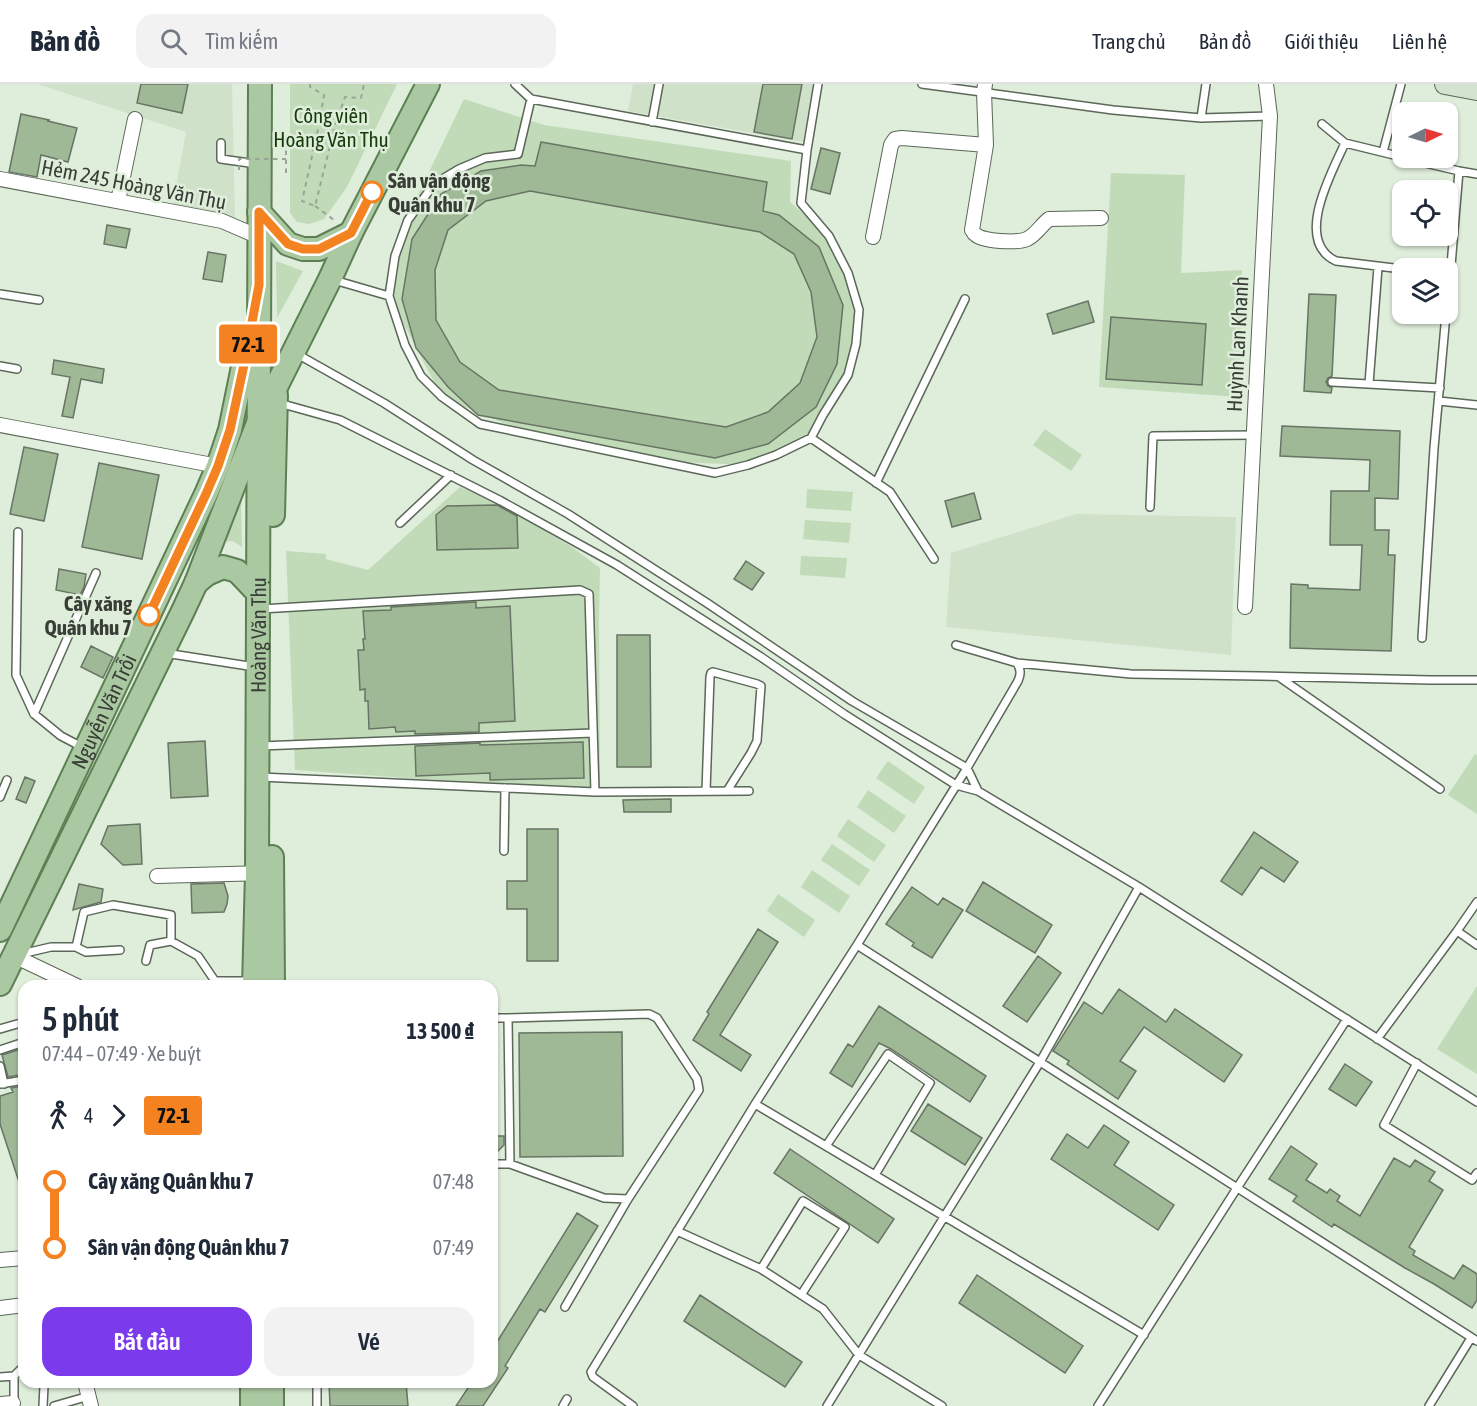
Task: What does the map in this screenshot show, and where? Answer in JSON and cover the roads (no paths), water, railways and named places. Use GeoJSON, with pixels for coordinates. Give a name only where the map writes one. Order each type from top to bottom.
{"type":"FeatureCollection","features":[{"type":"Feature","properties":{"kind":"main road"},"geometry":{"type":"LineString","coordinates":[[259,285],[259,212],[249,168],[260,84]]}},
{"type":"Feature","properties":{"kind":"main road"},"geometry":{"type":"LineString","coordinates":[[258,423],[276,395],[293,352],[351,233],[428,84]]}},
{"type":"Feature","properties":{"kind":"main road"},"geometry":{"type":"LineString","coordinates":[[1445,84],[1477,90]]}},
{"type":"Feature","properties":{"kind":"main road"},"geometry":{"type":"LineString","coordinates":[[259,212],[288,244],[303,249],[319,249],[351,233]]}},
{"type":"Feature","properties":{"kind":"main road","name":"Hoàng Văn Thụ"},"geometry":{"type":"LineString","coordinates":[[258,980],[265,873],[258,423],[259,285]]}},
{"type":"Feature","properties":{"kind":"main road","name":"Nguyễn Văn Trỗi"},"geometry":{"type":"LineString","coordinates":[[3,915],[86,749],[218,466],[232,420],[259,285]]}},
{"type":"Feature","properties":{"kind":"main road","name":"Hoàng Văn Thụ"},"geometry":{"type":"LineString","coordinates":[[264,746],[258,667],[276,395]]}},
{"type":"Feature","properties":{"kind":"main road","name":"Nguyễn Văn Trỗi"},"geometry":{"type":"LineString","coordinates":[[0,984],[196,583],[258,423]]}},
{"type":"Feature","properties":{"kind":"main road"},"geometry":{"type":"LineString","coordinates":[[196,583],[207,574],[223,567],[237,571],[262,603]]}},
{"type":"Feature","properties":{"kind":"main road"},"geometry":{"type":"LineString","coordinates":[[86,749],[109,762]]}},
{"type":"Feature","properties":{"kind":"main road"},"geometry":{"type":"LineString","coordinates":[[252,1388],[252,1406]]}},
{"type":"Feature","properties":{"kind":"main road"},"geometry":{"type":"LineString","coordinates":[[272,1388],[272,1406]]}},
{"type":"Feature","properties":{"kind":"street","name":"Huỳnh Lan Khanh"},"geometry":{"type":"LineString","coordinates":[[1245,607],[1270,116],[1266,84]]}},
{"type":"Feature","properties":{"kind":"street"},"geometry":{"type":"LineString","coordinates":[[1476,84],[1477,90]]}},
{"type":"Feature","properties":{"kind":"street"},"geometry":{"type":"LineString","coordinates":[[984,88],[986,145],[972,230],[976,236],[991,240],[1026,240],[1038,232],[1049,219],[1101,219]]}},
{"type":"Feature","properties":{"kind":"street"},"geometry":{"type":"LineString","coordinates":[[118,201],[135,119]]}},
{"type":"Feature","properties":{"kind":"street"},"geometry":{"type":"LineString","coordinates":[[873,237],[891,145],[895,139],[986,145]]}},
{"type":"Feature","properties":{"kind":"street","name":"Hẻm 245 Hoàng Văn Thụ"},"geometry":{"type":"LineString","coordinates":[[0,179],[222,221],[259,237]]}},
{"type":"Feature","properties":{"kind":"street"},"geometry":{"type":"LineString","coordinates":[[0,425],[218,466]]}},
{"type":"Feature","properties":{"kind":"street"},"geometry":{"type":"LineString","coordinates":[[157,876],[265,873]]}},
{"type":"Feature","properties":{"kind":"street"},"geometry":{"type":"LineString","coordinates":[[14,956],[64,980]]}},
{"type":"Feature","properties":{"kind":"street"},"geometry":{"type":"LineString","coordinates":[[0,1260],[18,1258]]}},
{"type":"Feature","properties":{"kind":"street"},"geometry":{"type":"LineString","coordinates":[[0,1308],[18,1306]]}},
{"type":"Feature","properties":{"kind":"lane"},"geometry":{"type":"LineString","coordinates":[[514,84],[531,99],[807,150]]}},
{"type":"Feature","properties":{"kind":"lane"},"geometry":{"type":"LineString","coordinates":[[652,122],[658,84]]}},
{"type":"Feature","properties":{"kind":"lane"},"geometry":{"type":"LineString","coordinates":[[531,99],[518,154],[485,158],[459,169],[434,184],[408,220],[395,256],[389,296],[405,345],[422,376],[442,397],[480,424],[715,473],[776,455],[811,438],[848,375],[856,344],[859,310],[848,273],[829,236],[801,203],[818,84]]}},
{"type":"Feature","properties":{"kind":"lane"},"geometry":{"type":"LineString","coordinates":[[922,84],[984,88],[1113,110],[1201,118],[1270,116]]}},
{"type":"Feature","properties":{"kind":"lane"},"geometry":{"type":"LineString","coordinates":[[1201,118],[1206,84]]}},
{"type":"Feature","properties":{"kind":"lane"},"geometry":{"type":"LineString","coordinates":[[1383,152],[1401,84]]}},
{"type":"Feature","properties":{"kind":"lane"},"geometry":{"type":"LineString","coordinates":[[1322,124],[1345,143],[1392,154]]}},
{"type":"Feature","properties":{"kind":"lane"},"geometry":{"type":"LineString","coordinates":[[221,143],[221,159],[249,168]]}},
{"type":"Feature","properties":{"kind":"lane"},"geometry":{"type":"LineString","coordinates":[[1345,143],[1326,186],[1316,220],[1317,236],[1322,250],[1336,261],[1392,268]]}},
{"type":"Feature","properties":{"kind":"lane"},"geometry":{"type":"LineString","coordinates":[[1447,168],[1477,174]]}},
{"type":"Feature","properties":{"kind":"lane"},"geometry":{"type":"LineString","coordinates":[[1451,258],[1459,171]]}},
{"type":"Feature","properties":{"kind":"lane"},"geometry":{"type":"LineString","coordinates":[[1369,384],[1378,267]]}},
{"type":"Feature","properties":{"kind":"lane"},"geometry":{"type":"LineString","coordinates":[[330,279],[389,296]]}},
{"type":"Feature","properties":{"kind":"lane"},"geometry":{"type":"LineString","coordinates":[[0,294],[39,300]]}},
{"type":"Feature","properties":{"kind":"lane"},"geometry":{"type":"LineString","coordinates":[[876,483],[965,299]]}},
{"type":"Feature","properties":{"kind":"lane"},"geometry":{"type":"LineString","coordinates":[[1422,638],[1434,448],[1445,324]]}},
{"type":"Feature","properties":{"kind":"lane"},"geometry":{"type":"LineString","coordinates":[[293,352],[384,403],[473,460],[568,514],[852,700],[967,768],[978,791]]}},
{"type":"Feature","properties":{"kind":"lane"},"geometry":{"type":"LineString","coordinates":[[0,366],[17,369]]}},
{"type":"Feature","properties":{"kind":"lane"},"geometry":{"type":"LineString","coordinates":[[1332,382],[1440,388]]}},
{"type":"Feature","properties":{"kind":"lane"},"geometry":{"type":"LineString","coordinates":[[276,395],[340,420],[451,475],[616,565],[956,785],[978,791],[1139,887],[1477,1102]]}},
{"type":"Feature","properties":{"kind":"lane"},"geometry":{"type":"LineString","coordinates":[[1439,400],[1477,405]]}},
{"type":"Feature","properties":{"kind":"lane"},"geometry":{"type":"LineString","coordinates":[[1150,507],[1153,436],[1253,435]]}},
{"type":"Feature","properties":{"kind":"lane"},"geometry":{"type":"LineString","coordinates":[[811,438],[890,492],[934,559]]}},
{"type":"Feature","properties":{"kind":"lane"},"geometry":{"type":"LineString","coordinates":[[400,523],[451,475]]}},
{"type":"Feature","properties":{"kind":"lane"},"geometry":{"type":"LineString","coordinates":[[18,532],[16,675],[34,714],[61,736],[86,749]]}},
{"type":"Feature","properties":{"kind":"lane"},"geometry":{"type":"LineString","coordinates":[[34,714],[96,573]]}},
{"type":"Feature","properties":{"kind":"lane"},"geometry":{"type":"LineString","coordinates":[[262,603],[580,590],[590,594],[595,792]]}},
{"type":"Feature","properties":{"kind":"lane"},"geometry":{"type":"LineString","coordinates":[[956,645],[1017,663],[1131,674],[1477,680]]}},
{"type":"Feature","properties":{"kind":"lane"},"geometry":{"type":"LineString","coordinates":[[163,652],[258,667]]}},
{"type":"Feature","properties":{"kind":"lane"},"geometry":{"type":"LineString","coordinates":[[633,1406],[593,1377],[591,1372],[755,1104],[967,768],[1018,681],[1020,669],[1017,663]]}},
{"type":"Feature","properties":{"kind":"lane"},"geometry":{"type":"LineString","coordinates":[[706,791],[710,677],[713,672],[760,686],[757,741],[728,791]]}},
{"type":"Feature","properties":{"kind":"lane"},"geometry":{"type":"LineString","coordinates":[[1279,677],[1440,789]]}},
{"type":"Feature","properties":{"kind":"lane"},"geometry":{"type":"LineString","coordinates":[[264,746],[593,733]]}},
{"type":"Feature","properties":{"kind":"lane"},"geometry":{"type":"LineString","coordinates":[[265,777],[595,792],[749,791]]}},
{"type":"Feature","properties":{"kind":"lane"},"geometry":{"type":"LineString","coordinates":[[0,797],[7,780]]}},
{"type":"Feature","properties":{"kind":"lane"},"geometry":{"type":"LineString","coordinates":[[504,851],[505,788]]}},
{"type":"Feature","properties":{"kind":"lane"},"geometry":{"type":"LineString","coordinates":[[827,1406],[1040,1062],[1139,887]]}},
{"type":"Feature","properties":{"kind":"lane"},"geometry":{"type":"LineString","coordinates":[[1377,1039],[1477,902]]}},
{"type":"Feature","properties":{"kind":"lane"},"geometry":{"type":"LineString","coordinates":[[76,947],[84,912],[113,905],[171,915],[171,941]]}},
{"type":"Feature","properties":{"kind":"lane"},"geometry":{"type":"LineString","coordinates":[[1457,931],[1477,945]]}},
{"type":"Feature","properties":{"kind":"lane"},"geometry":{"type":"LineString","coordinates":[[146,961],[150,945],[171,941],[198,956],[213,980]]}},
{"type":"Feature","properties":{"kind":"lane"},"geometry":{"type":"LineString","coordinates":[[857,945],[1474,1340],[1429,1406]]}},
{"type":"Feature","properties":{"kind":"lane"},"geometry":{"type":"LineString","coordinates":[[14,956],[51,947],[76,947],[86,952],[120,950]]}},
{"type":"Feature","properties":{"kind":"lane"},"geometry":{"type":"LineString","coordinates":[[498,1018],[649,1014],[657,1018],[697,1079],[699,1090],[628,1199],[565,1307]]}},
{"type":"Feature","properties":{"kind":"lane"},"geometry":{"type":"LineString","coordinates":[[508,1018],[510,1164]]}},
{"type":"Feature","properties":{"kind":"lane"},"geometry":{"type":"LineString","coordinates":[[1098,1406],[1347,1019]]}},
{"type":"Feature","properties":{"kind":"lane"},"geometry":{"type":"LineString","coordinates":[[0,1029],[18,1024]]}},
{"type":"Feature","properties":{"kind":"lane"},"geometry":{"type":"LineString","coordinates":[[0,1050],[18,1044]]}},
{"type":"Feature","properties":{"kind":"lane"},"geometry":{"type":"LineString","coordinates":[[826,1146],[888,1054],[930,1083],[875,1175]]}},
{"type":"Feature","properties":{"kind":"lane"},"geometry":{"type":"LineString","coordinates":[[1417,1064],[1384,1125],[1472,1180],[1477,1173]]}},
{"type":"Feature","properties":{"kind":"lane"},"geometry":{"type":"LineString","coordinates":[[0,1066],[2,1084],[18,1081]]}},
{"type":"Feature","properties":{"kind":"lane"},"geometry":{"type":"LineString","coordinates":[[755,1104],[1144,1335]]}},
{"type":"Feature","properties":{"kind":"lane"},"geometry":{"type":"LineString","coordinates":[[498,1164],[510,1164],[604,1198],[628,1199]]}},
{"type":"Feature","properties":{"kind":"lane"},"geometry":{"type":"LineString","coordinates":[[761,1269],[803,1201],[845,1227],[801,1295]]}},
{"type":"Feature","properties":{"kind":"lane"},"geometry":{"type":"LineString","coordinates":[[677,1231],[761,1269],[823,1309],[859,1354],[942,1406]]}},
{"type":"Feature","properties":{"kind":"lane"},"geometry":{"type":"LineString","coordinates":[[10,1404],[14,1376],[18,1372]]}},
{"type":"Feature","properties":{"kind":"lane"},"geometry":{"type":"LineString","coordinates":[[0,1377],[14,1376]]}},
{"type":"Feature","properties":{"kind":"lane"},"geometry":{"type":"LineString","coordinates":[[43,1406],[45,1388]]}},
{"type":"Feature","properties":{"kind":"lane"},"geometry":{"type":"LineString","coordinates":[[317,1388],[317,1406]]}},
{"type":"Feature","properties":{"kind":"lane"},"geometry":{"type":"LineString","coordinates":[[54,1406],[89,1401]]}},
{"type":"Feature","properties":{"kind":"place","name":"Sân vận động Quân khu 7"},"geometry":{"type":"Point","coordinates":[372,192]}},
{"type":"Feature","properties":{"kind":"place","name":"Cây xăng Quân khu 7"},"geometry":{"type":"Point","coordinates":[149,615]}},
{"type":"Feature","properties":{"kind":"park label","name":"Công viên Hoàng Văn Thụ"},"geometry":{"type":"Point","coordinates":[331,127]}}]}
